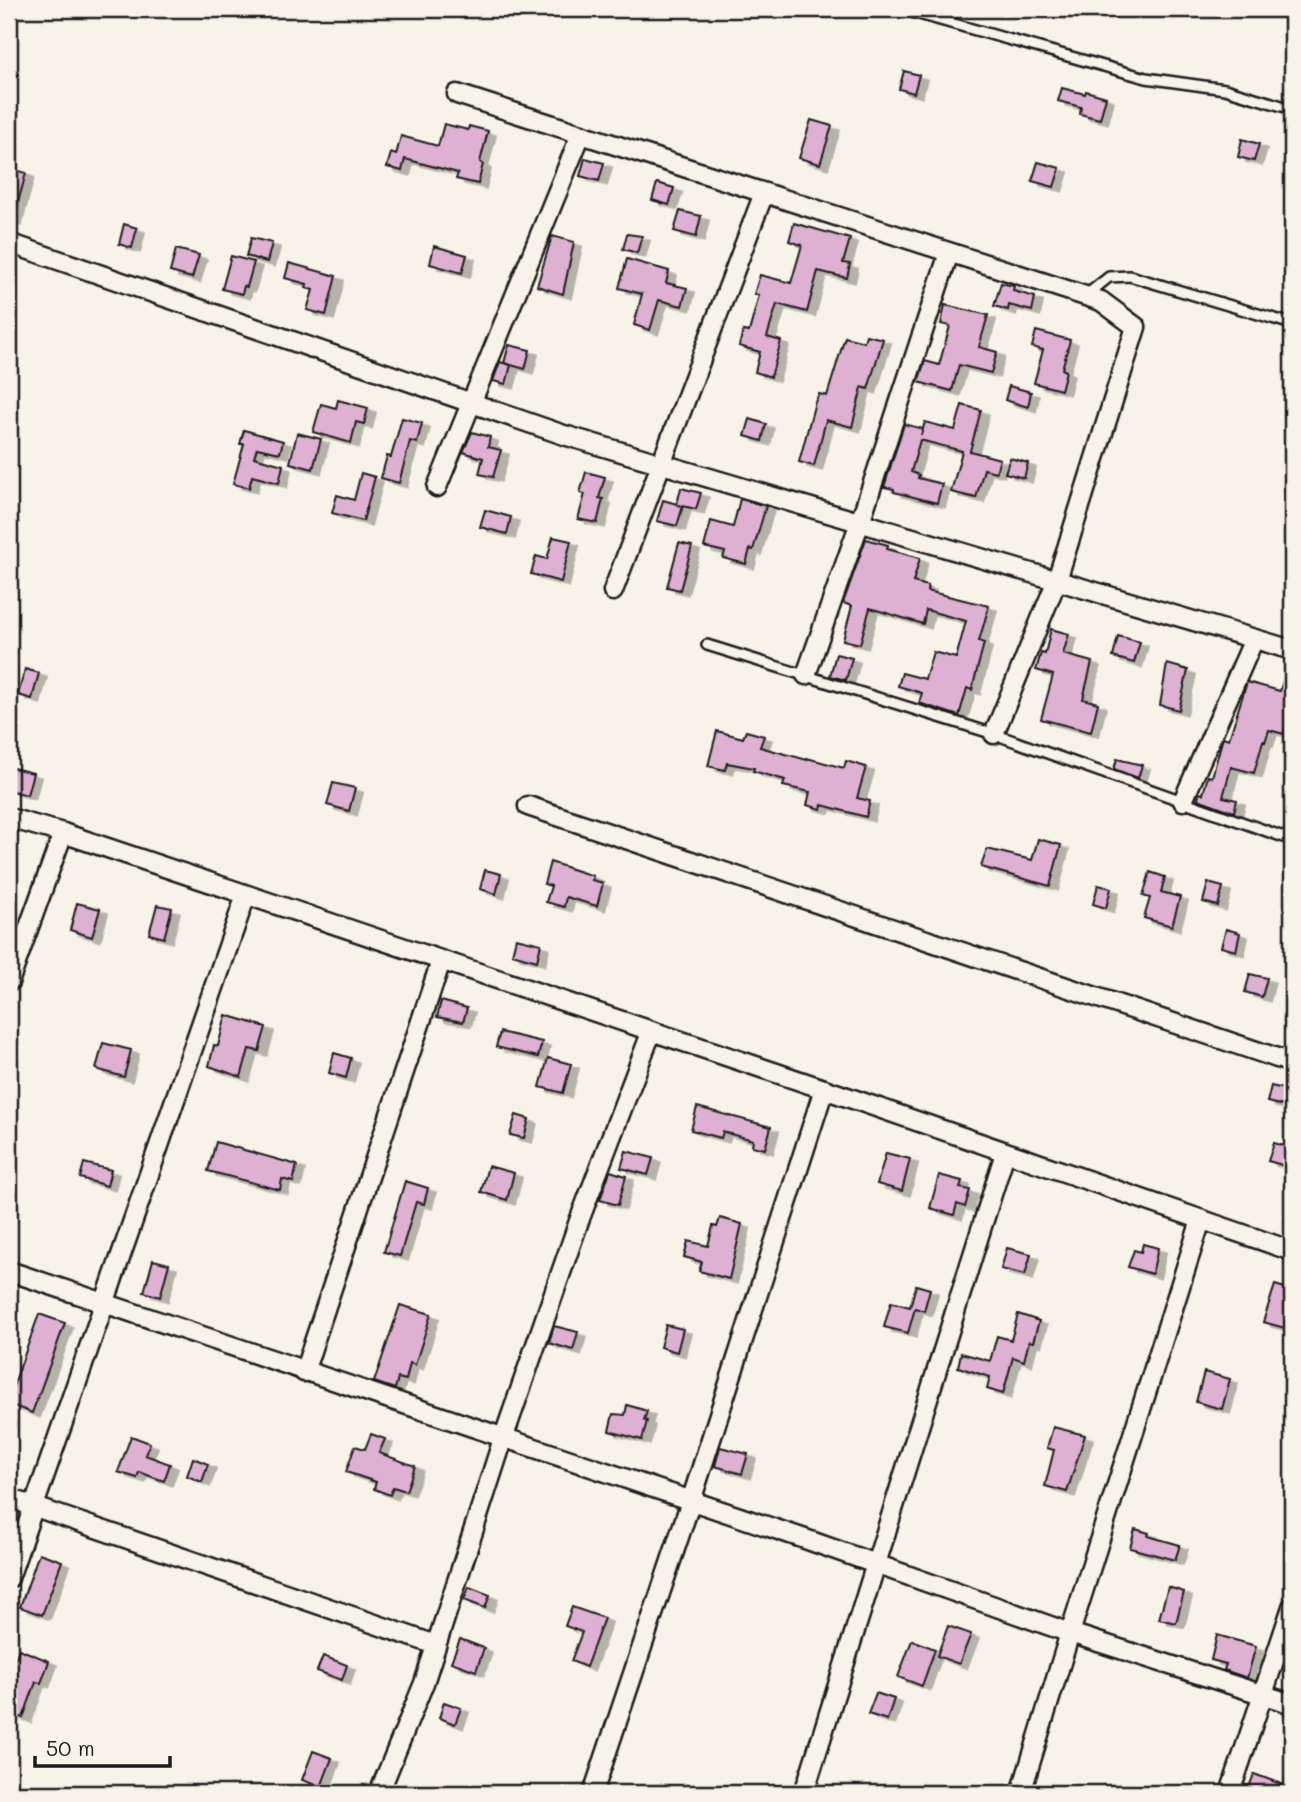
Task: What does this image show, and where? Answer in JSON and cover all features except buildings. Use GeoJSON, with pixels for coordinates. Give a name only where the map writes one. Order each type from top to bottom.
{"type":"FeatureCollection","features":[{"type":"Feature","properties":{"kind":"street"},"geometry":{"type":"LineString","coordinates":[[457,94],[1101,301],[1136,327],[1057,580],[994,734]]}},
{"type":"Feature","properties":{"kind":"street"},"geometry":{"type":"LineString","coordinates":[[437,487],[581,134]]}},
{"type":"Feature","properties":{"kind":"street"},"geometry":{"type":"LineString","coordinates":[[612,591],[764,193]]}},
{"type":"Feature","properties":{"kind":"street"},"geometry":{"type":"LineString","coordinates":[[9,243],[564,435],[1292,650]]}},
{"type":"Feature","properties":{"kind":"street"},"geometry":{"type":"LineString","coordinates":[[806,675],[949,253]]}},
{"type":"Feature","properties":{"kind":"street"},"geometry":{"type":"LineString","coordinates":[[1183,801],[1254,639]]}},
{"type":"Feature","properties":{"kind":"street"},"geometry":{"type":"LineString","coordinates":[[528,806],[1292,1063]]}},
{"type":"Feature","properties":{"kind":"street"},"geometry":{"type":"LineString","coordinates":[[9,818],[63,832],[824,1089],[1292,1251]]}},
{"type":"Feature","properties":{"kind":"street"},"geometry":{"type":"LineString","coordinates":[[9,982],[63,832]]}},
{"type":"Feature","properties":{"kind":"street"},"geometry":{"type":"LineString","coordinates":[[9,1578],[246,895]]}},
{"type":"Feature","properties":{"kind":"street"},"geometry":{"type":"LineString","coordinates":[[304,1372],[441,961]]}},
{"type":"Feature","properties":{"kind":"street"},"geometry":{"type":"LineString","coordinates":[[379,1793],[424,1682],[503,1439],[579,1221],[651,1032]]}},
{"type":"Feature","properties":{"kind":"street"},"geometry":{"type":"LineString","coordinates":[[593,1793],[824,1089]]}},
{"type":"Feature","properties":{"kind":"street"},"geometry":{"type":"LineString","coordinates":[[804,1793],[1006,1153]]}},
{"type":"Feature","properties":{"kind":"street"},"geometry":{"type":"LineString","coordinates":[[1021,1793],[1201,1220]]}},
{"type":"Feature","properties":{"kind":"street"},"geometry":{"type":"LineString","coordinates":[[9,1272],[875,1563],[1070,1633],[1292,1704]]}},
{"type":"Feature","properties":{"kind":"street"},"geometry":{"type":"LineString","coordinates":[[9,1498],[436,1645]]}},
{"type":"Feature","properties":{"kind":"street"},"geometry":{"type":"LineString","coordinates":[[1230,1793],[1292,1607]]}},
{"type":"Feature","properties":{"kind":"lane"},"geometry":{"type":"LineString","coordinates":[[901,9],[1146,78],[1225,89],[1292,109]]}},
{"type":"Feature","properties":{"kind":"lane"},"geometry":{"type":"LineString","coordinates":[[1086,296],[1109,277],[1130,276],[1292,324]]}},
{"type":"Feature","properties":{"kind":"lane"},"geometry":{"type":"LineString","coordinates":[[707,645],[994,734],[1292,840]]}}]}
